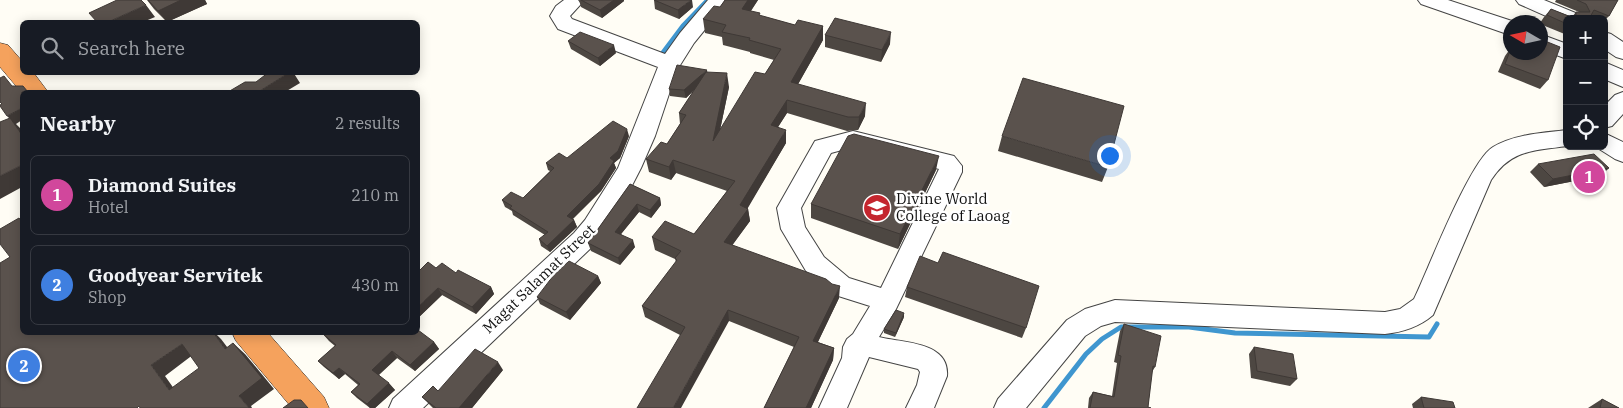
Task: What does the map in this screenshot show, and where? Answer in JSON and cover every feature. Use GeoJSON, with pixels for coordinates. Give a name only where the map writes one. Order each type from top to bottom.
{"type":"FeatureCollection","features":[{"type":"Feature","properties":{"kind":"highway"},"geometry":{"type":"LineString","coordinates":[[0,51],[20,74]]}},
{"type":"Feature","properties":{"kind":"highway"},"geometry":{"type":"LineString","coordinates":[[21,75],[34,90]]}},
{"type":"Feature","properties":{"kind":"highway"},"geometry":{"type":"LineString","coordinates":[[250,335],[312,408]]}},
{"type":"Feature","properties":{"kind":"street","name":"Magat Salamat Street"},"geometry":{"type":"LineString","coordinates":[[403,408],[583,240],[599,222],[621,187],[648,122],[659,85],[669,63],[683,41],[720,0]]}},
{"type":"Feature","properties":{"kind":"street"},"geometry":{"type":"LineString","coordinates":[[1428,0],[1503,26]]}},
{"type":"Feature","properties":{"kind":"street"},"geometry":{"type":"LineString","coordinates":[[1526,0],[1563,16]]}},
{"type":"Feature","properties":{"kind":"street"},"geometry":{"type":"LineString","coordinates":[[571,4],[560,16],[565,24],[669,63]]}},
{"type":"Feature","properties":{"kind":"street"},"geometry":{"type":"LineString","coordinates":[[1608,42],[1623,52]]}},
{"type":"Feature","properties":{"kind":"street"},"geometry":{"type":"LineString","coordinates":[[1548,44],[1563,50]]}},
{"type":"Feature","properties":{"kind":"street"},"geometry":{"type":"LineString","coordinates":[[1608,72],[1623,80]]}},
{"type":"Feature","properties":{"kind":"street"},"geometry":{"type":"LineString","coordinates":[[1608,116],[1623,100]]}},
{"type":"Feature","properties":{"kind":"street"},"geometry":{"type":"LineString","coordinates":[[833,408],[855,358],[856,347],[862,342],[887,301],[950,172],[951,166],[946,162],[853,139],[836,142],[823,147],[789,208],[793,229],[816,264],[841,286],[887,301]]}},
{"type":"Feature","properties":{"kind":"street"},"geometry":{"type":"LineString","coordinates":[[1008,408],[1076,328],[1094,317],[1115,311],[1385,323],[1401,321],[1415,316],[1424,307],[1481,176],[1490,162],[1501,153],[1519,146],[1563,139]]}},
{"type":"Feature","properties":{"kind":"street"},"geometry":{"type":"LineString","coordinates":[[1608,144],[1623,153]]}},
{"type":"Feature","properties":{"kind":"street"},"geometry":{"type":"LineString","coordinates":[[862,342],[882,350],[923,358],[931,363],[934,370],[933,379],[920,408]]}},
{"type":"Feature","properties":{"kind":"building"},"geometry":{"type":"Polygon","coordinates":[[[117,0],[141,0],[146,5],[112,20],[95,20],[89,13],[117,0]]]}},
{"type":"Feature","properties":{"kind":"building"},"geometry":{"type":"Polygon","coordinates":[[[148,0],[181,0],[158,11],[148,0]]]}},
{"type":"Feature","properties":{"kind":"building"},"geometry":{"type":"Polygon","coordinates":[[[581,0],[614,0],[600,10],[581,0]]]}},
{"type":"Feature","properties":{"kind":"building"},"geometry":{"type":"Polygon","coordinates":[[[654,0],[691,0],[678,10],[654,0]]]}},
{"type":"Feature","properties":{"kind":"building"},"geometry":{"type":"Polygon","coordinates":[[[725,0],[748,0],[742,9],[795,25],[798,20],[823,26],[791,82],[866,103],[859,117],[848,117],[787,100],[771,125],[786,130],[740,205],[748,209],[724,242],[826,279],[832,284],[840,286],[813,341],[834,348],[806,408],[764,408],[799,337],[728,310],[673,408],[637,408],[685,327],[642,306],[677,260],[675,258],[681,251],[652,237],[665,221],[694,234],[735,181],[673,160],[669,167],[646,159],[661,142],[667,144],[686,115],[679,113],[706,72],[727,73],[713,141],[755,72],[765,74],[781,49],[749,40],[750,38],[722,32],[726,25],[703,19],[714,6],[720,7],[725,0]]]}},
{"type":"Feature","properties":{"kind":"building"},"geometry":{"type":"Polygon","coordinates":[[[1577,0],[1618,0],[1609,16],[1594,10],[1591,15],[1576,15],[1576,12],[1590,12],[1586,4],[1577,0]]]}},
{"type":"Feature","properties":{"kind":"building"},"geometry":{"type":"Polygon","coordinates":[[[1551,9],[1566,15],[1563,15],[1563,22],[1547,15],[1551,9]]]}},
{"type":"Feature","properties":{"kind":"building"},"geometry":{"type":"Polygon","coordinates":[[[835,18],[891,32],[882,50],[825,35],[835,18]]]}},
{"type":"Feature","properties":{"kind":"building"},"geometry":{"type":"Polygon","coordinates":[[[580,32],[614,45],[598,58],[568,41],[580,32]]]}},
{"type":"Feature","properties":{"kind":"building"},"geometry":{"type":"Polygon","coordinates":[[[1548,42],[1560,47],[1548,80],[1505,64],[1507,60],[1548,60],[1548,42]]]}},
{"type":"Feature","properties":{"kind":"building"},"geometry":{"type":"Polygon","coordinates":[[[677,65],[707,70],[684,90],[669,89],[677,65]]]}},
{"type":"Feature","properties":{"kind":"building"},"geometry":{"type":"Polygon","coordinates":[[[265,75],[285,75],[261,90],[231,90],[245,82],[256,82],[265,75]]]}},
{"type":"Feature","properties":{"kind":"building"},"geometry":{"type":"Polygon","coordinates":[[[4,76],[12,86],[23,86],[26,90],[20,90],[20,109],[7,116],[0,106],[2,104],[0,102],[0,78],[4,76]]]}},
{"type":"Feature","properties":{"kind":"building"},"geometry":{"type":"Polygon","coordinates":[[[1023,78],[1124,106],[1108,167],[1002,136],[1023,78]]]}},
{"type":"Feature","properties":{"kind":"building"},"geometry":{"type":"Polygon","coordinates":[[[10,118],[20,132],[20,166],[0,176],[0,122],[10,118]]]}},
{"type":"Feature","properties":{"kind":"building"},"geometry":{"type":"Polygon","coordinates":[[[613,121],[627,129],[618,151],[610,158],[614,161],[599,184],[567,216],[574,220],[547,246],[539,239],[548,232],[510,208],[512,206],[502,200],[511,192],[523,198],[554,168],[546,163],[559,153],[567,158],[613,121]]]}},
{"type":"Feature","properties":{"kind":"building"},"geometry":{"type":"Polygon","coordinates":[[[854,134],[939,156],[900,234],[811,204],[848,136],[854,134]]]}},
{"type":"Feature","properties":{"kind":"building"},"geometry":{"type":"Polygon","coordinates":[[[1594,154],[1609,168],[1553,179],[1538,164],[1594,154]]]}},
{"type":"Feature","properties":{"kind":"building"},"geometry":{"type":"Polygon","coordinates":[[[630,184],[660,198],[650,210],[637,204],[615,232],[633,240],[618,258],[588,243],[630,184]]]}},
{"type":"Feature","properties":{"kind":"building"},"geometry":{"type":"Polygon","coordinates":[[[19,218],[20,335],[215,335],[225,349],[233,343],[262,378],[239,396],[249,408],[140,408],[139,406],[137,408],[0,408],[0,263],[10,257],[0,244],[0,229],[19,218]],[[182,344],[151,365],[169,390],[199,368],[182,344]]]}},
{"type":"Feature","properties":{"kind":"building"},"geometry":{"type":"Polygon","coordinates":[[[943,252],[1039,286],[1026,328],[907,287],[920,256],[938,263],[943,252]]]}},
{"type":"Feature","properties":{"kind":"building"},"geometry":{"type":"Polygon","coordinates":[[[569,261],[598,276],[566,312],[537,297],[553,276],[569,261]]]}},
{"type":"Feature","properties":{"kind":"building"},"geometry":{"type":"Polygon","coordinates":[[[428,262],[436,268],[442,263],[456,273],[458,270],[491,287],[472,307],[438,288],[420,305],[420,270],[428,262]]]}},
{"type":"Feature","properties":{"kind":"building"},"geometry":{"type":"Polygon","coordinates":[[[896,310],[904,313],[896,333],[884,329],[896,310]]]}},
{"type":"Feature","properties":{"kind":"building"},"geometry":{"type":"Polygon","coordinates":[[[1124,324],[1161,336],[1155,367],[1153,366],[1148,407],[1151,408],[1090,408],[1093,392],[1114,397],[1121,356],[1118,355],[1124,324]]]}},
{"type":"Feature","properties":{"kind":"building"},"geometry":{"type":"Polygon","coordinates":[[[420,332],[434,342],[410,365],[392,351],[372,370],[389,383],[367,404],[351,392],[360,384],[339,368],[333,373],[318,361],[336,345],[324,335],[420,335],[420,332]]]}},
{"type":"Feature","properties":{"kind":"building"},"geometry":{"type":"Polygon","coordinates":[[[1254,347],[1293,354],[1297,379],[1257,371],[1254,347]]]}},
{"type":"Feature","properties":{"kind":"building"},"geometry":{"type":"Polygon","coordinates":[[[475,349],[498,362],[459,408],[436,408],[422,397],[433,386],[438,391],[475,349]]]}},
{"type":"Feature","properties":{"kind":"building"},"geometry":{"type":"Polygon","coordinates":[[[1421,397],[1453,402],[1455,408],[1424,408],[1421,397]]]}},
{"type":"Feature","properties":{"kind":"building"},"geometry":{"type":"Polygon","coordinates":[[[1602,399],[1619,408],[1600,408],[1602,399]]]}},
{"type":"Feature","properties":{"kind":"building"},"geometry":{"type":"Polygon","coordinates":[[[294,400],[301,400],[308,408],[283,408],[294,400]]]}},
{"type":"Feature","properties":{"kind":"waterway"},"geometry":{"type":"LineString","coordinates":[[662,54],[683,26],[708,0]]}},
{"type":"Feature","properties":{"kind":"waterway"},"geometry":{"type":"LineString","coordinates":[[1044,408],[1086,354],[1102,339],[1121,327],[1189,327],[1235,333],[1429,337],[1437,324]]}},
{"type":"Feature","properties":{"kind":"place","name":"Diamond Suites"},"geometry":{"type":"Point","coordinates":[1589,177]}},
{"type":"Feature","properties":{"kind":"place","name":"Divine World College of Laoag"},"geometry":{"type":"Point","coordinates":[877,208]}},
{"type":"Feature","properties":{"kind":"place","name":"Goodyear Servitek"},"geometry":{"type":"Point","coordinates":[24,366]}}]}
